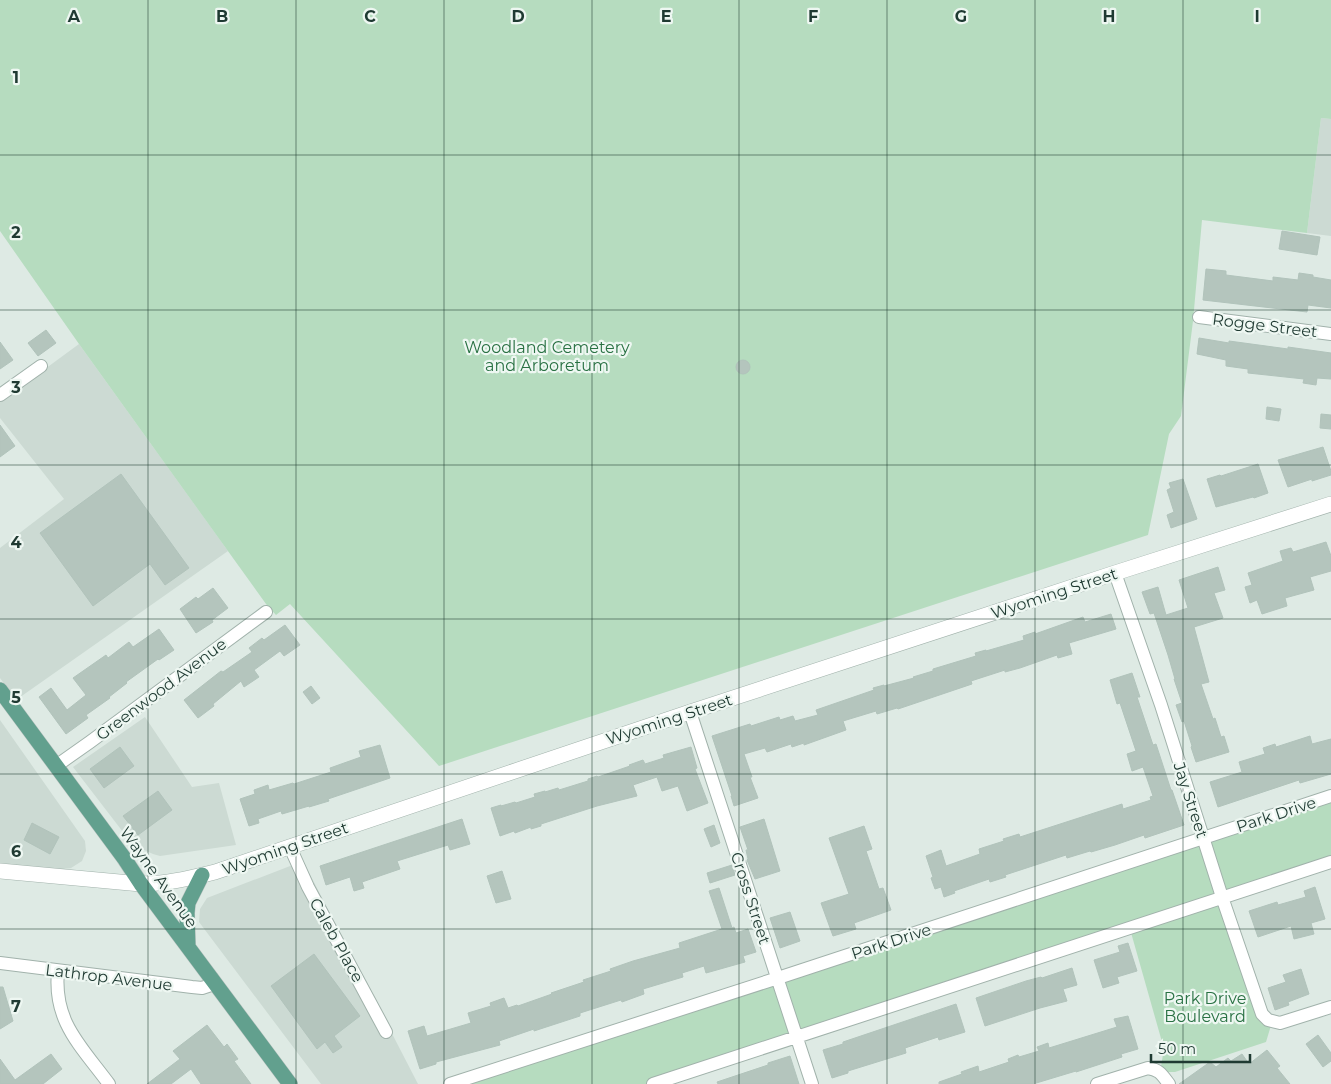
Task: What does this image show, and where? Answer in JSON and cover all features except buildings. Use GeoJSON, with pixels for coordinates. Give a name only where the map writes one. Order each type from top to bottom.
{"type":"FeatureCollection","features":[{"type":"Feature","properties":{"kind":"main road","name":"Wayne Avenue"},"geometry":{"type":"LineString","coordinates":[[0,690],[290,1084]]}},
{"type":"Feature","properties":{"kind":"main road"},"geometry":{"type":"LineString","coordinates":[[188,946],[188,903],[202,875]]}},
{"type":"Feature","properties":{"kind":"street","name":"Rogge Street"},"geometry":{"type":"LineString","coordinates":[[1199,317],[1331,334]]}},
{"type":"Feature","properties":{"kind":"street"},"geometry":{"type":"LineString","coordinates":[[0,395],[41,366]]}},
{"type":"Feature","properties":{"kind":"street","name":"Wyoming Street"},"geometry":{"type":"LineString","coordinates":[[0,871],[141,884],[168,883],[202,875],[690,712],[1331,504]]}},
{"type":"Feature","properties":{"kind":"street","name":"Jay Street"},"geometry":{"type":"LineString","coordinates":[[1116,573],[1262,1014],[1268,1020],[1280,1024],[1331,1007]]}},
{"type":"Feature","properties":{"kind":"street","name":"Greenwood Avenue"},"geometry":{"type":"LineString","coordinates":[[56,766],[266,612]]}},
{"type":"Feature","properties":{"kind":"street","name":"Cross Street"},"geometry":{"type":"LineString","coordinates":[[690,712],[812,1084]]}},
{"type":"Feature","properties":{"kind":"street","name":"Park Drive"},"geometry":{"type":"LineString","coordinates":[[450,1084],[1331,796]]}},
{"type":"Feature","properties":{"kind":"street","name":"Caleb Place"},"geometry":{"type":"LineString","coordinates":[[290,847],[308,887],[386,1032]]}},
{"type":"Feature","properties":{"kind":"street"},"geometry":{"type":"LineString","coordinates":[[653,1084],[1331,862]]}},
{"type":"Feature","properties":{"kind":"street","name":"Lathrop Avenue"},"geometry":{"type":"LineString","coordinates":[[0,963],[202,988],[210,985],[212,978]]}},
{"type":"Feature","properties":{"kind":"street"},"geometry":{"type":"LineString","coordinates":[[58,971],[58,1001],[63,1017],[72,1035],[109,1084]]}},
{"type":"Feature","properties":{"kind":"street"},"geometry":{"type":"LineString","coordinates":[[1097,1084],[1148,1068],[1160,1072],[1169,1084]]}},
{"type":"Feature","properties":{"kind":"shaded area"},"geometry":{"type":"Polygon","coordinates":[[[1321,118],[1331,119],[1331,236],[1307,233],[1321,118]]]}},
{"type":"Feature","properties":{"kind":"shaded area"},"geometry":{"type":"Polygon","coordinates":[[[79,344],[228,551],[16,700],[0,678],[0,548],[64,499],[0,418],[0,402],[79,344]]]}},
{"type":"Feature","properties":{"kind":"shaded area"},"geometry":{"type":"Polygon","coordinates":[[[145,717],[192,787],[219,783],[236,845],[160,856],[133,845],[73,767],[145,717]]]}},
{"type":"Feature","properties":{"kind":"shaded area"},"geometry":{"type":"Polygon","coordinates":[[[0,720],[85,841],[86,851],[82,861],[71,868],[56,870],[0,863],[0,720]]]}},
{"type":"Feature","properties":{"kind":"shaded area"},"geometry":{"type":"Polygon","coordinates":[[[303,861],[418,1084],[321,1084],[199,922],[200,909],[207,898],[303,861]]]}},
{"type":"Feature","properties":{"kind":"green space","name":"Woodland Cemetery and Arboretum"},"geometry":{"type":"Polygon","coordinates":[[[0,0],[1331,0],[1331,119],[1321,118],[1307,233],[1202,220],[1193,321],[1181,416],[1169,434],[1148,535],[439,766],[290,604],[276,615],[266,604],[0,231],[0,0]]]}},
{"type":"Feature","properties":{"kind":"green space","name":"Park Drive Boulevard"},"geometry":{"type":"Polygon","coordinates":[[[1331,796],[1331,862],[1223,897],[1262,1014],[1272,1022],[1266,1042],[1175,1072],[1160,1072],[1164,1049],[1130,929],[653,1084],[450,1084],[1331,796]]]}}]}
